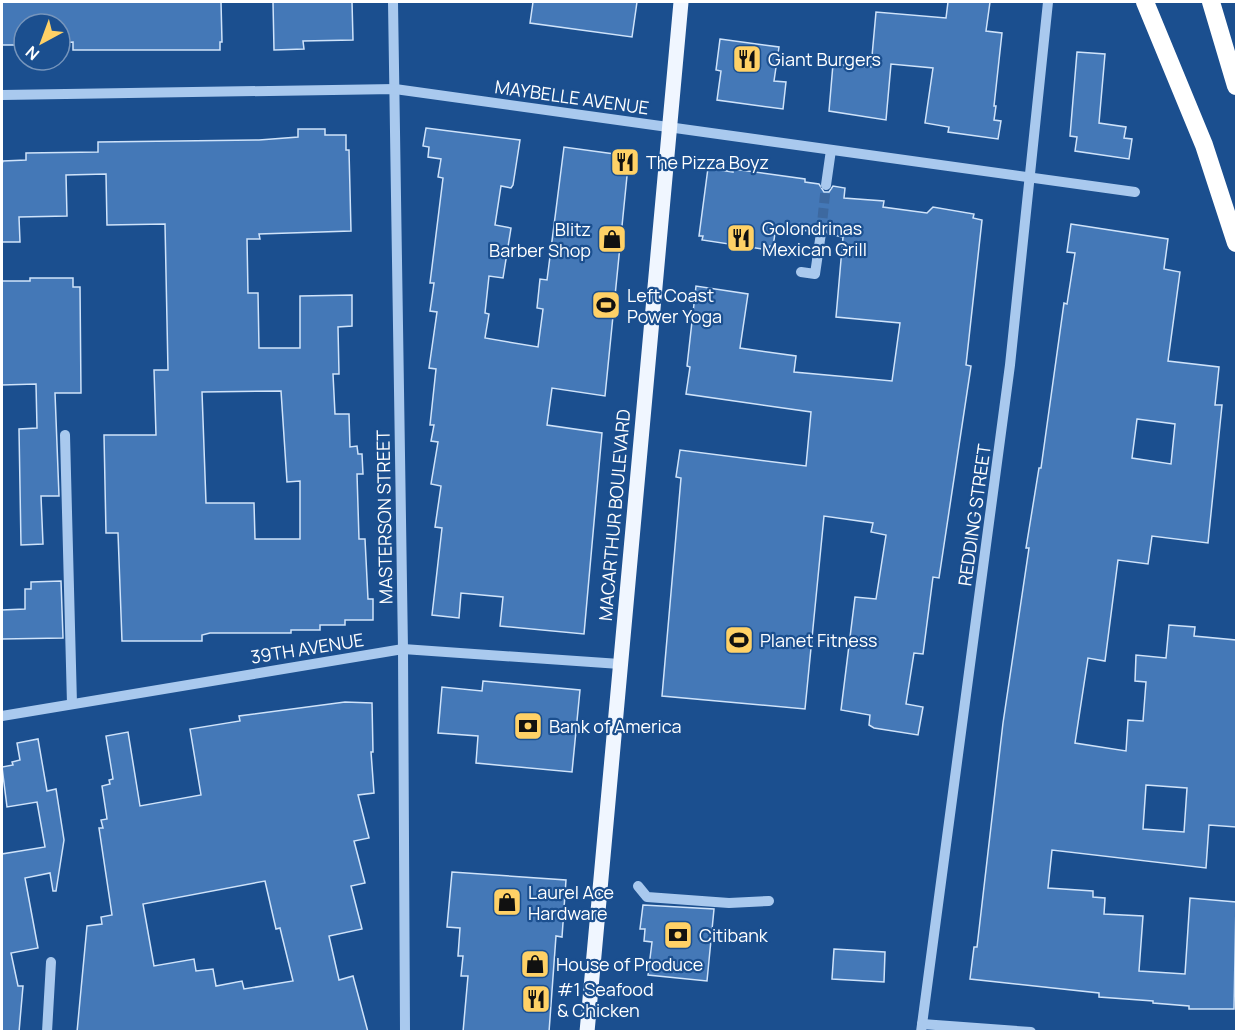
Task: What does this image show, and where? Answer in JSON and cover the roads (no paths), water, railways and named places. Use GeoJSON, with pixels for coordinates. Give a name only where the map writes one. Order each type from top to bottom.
{"type":"FeatureCollection","features":[{"type":"Feature","properties":{"kind":"highway"},"geometry":{"type":"LineString","coordinates":[[1144,2],[1204,145],[1236,243]]}},
{"type":"Feature","properties":{"kind":"highway"},"geometry":{"type":"LineString","coordinates":[[1211,2],[1236,86]]}},
{"type":"Feature","properties":{"kind":"main road","name":"MACARTHUR BOULEVARD"},"geometry":{"type":"LineString","coordinates":[[587,1032],[681,2]]}},
{"type":"Feature","properties":{"kind":"street","name":"MASTERSON STREET"},"geometry":{"type":"LineString","coordinates":[[393,2],[405,1032]]}},
{"type":"Feature","properties":{"kind":"street","name":"REDDING STREET"},"geometry":{"type":"LineString","coordinates":[[922,1028],[1010,365],[1048,2]]}},
{"type":"Feature","properties":{"kind":"street","name":"MAYBELLE AVENUE"},"geometry":{"type":"LineString","coordinates":[[2,95],[395,89],[1135,192]]}},
{"type":"Feature","properties":{"kind":"street"},"geometry":{"type":"LineString","coordinates":[[826,185],[831,150]]}},
{"type":"Feature","properties":{"kind":"street"},"geometry":{"type":"LineString","coordinates":[[801,272],[815,274],[821,233]]}},
{"type":"Feature","properties":{"kind":"street"},"geometry":{"type":"LineString","coordinates":[[64,435],[72,704]]}},
{"type":"Feature","properties":{"kind":"street","name":"39TH AVENUE"},"geometry":{"type":"LineString","coordinates":[[2,716],[402,649],[620,664]]}},
{"type":"Feature","properties":{"kind":"street"},"geometry":{"type":"LineString","coordinates":[[638,886],[647,897],[729,903],[769,901]]}},
{"type":"Feature","properties":{"kind":"street"},"geometry":{"type":"LineString","coordinates":[[47,1032],[51,962]]}},
{"type":"Feature","properties":{"kind":"street"},"geometry":{"type":"LineString","coordinates":[[922,1028],[1031,1032]]}},
{"type":"Feature","properties":{"kind":"tunnel"},"geometry":{"type":"LineString","coordinates":[[821,233],[826,185]]}},
{"type":"Feature","properties":{"kind":"place","name":"Giant Burgers"},"geometry":{"type":"Point","coordinates":[747,59]}},
{"type":"Feature","properties":{"kind":"place","name":"The Pizza Boyz"},"geometry":{"type":"Point","coordinates":[625,162]}},
{"type":"Feature","properties":{"kind":"place","name":"Golondrinas Mexican Grill"},"geometry":{"type":"Point","coordinates":[741,238]}},
{"type":"Feature","properties":{"kind":"place","name":"Blitz Barber Shop"},"geometry":{"type":"Point","coordinates":[612,239]}},
{"type":"Feature","properties":{"kind":"place","name":"Left Coast Power Yoga"},"geometry":{"type":"Point","coordinates":[606,305]}},
{"type":"Feature","properties":{"kind":"place","name":"Planet Fitness"},"geometry":{"type":"Point","coordinates":[739,640]}},
{"type":"Feature","properties":{"kind":"place","name":"Bank of America"},"geometry":{"type":"Point","coordinates":[528,726]}},
{"type":"Feature","properties":{"kind":"place","name":"Laurel Ace Hardware"},"geometry":{"type":"Point","coordinates":[507,902]}},
{"type":"Feature","properties":{"kind":"place","name":"Citibank"},"geometry":{"type":"Point","coordinates":[678,935]}},
{"type":"Feature","properties":{"kind":"place","name":"House of Produce"},"geometry":{"type":"Point","coordinates":[535,964]}},
{"type":"Feature","properties":{"kind":"place","name":"#1 Seafood & Chicken"},"geometry":{"type":"Point","coordinates":[536,999]}}]}
